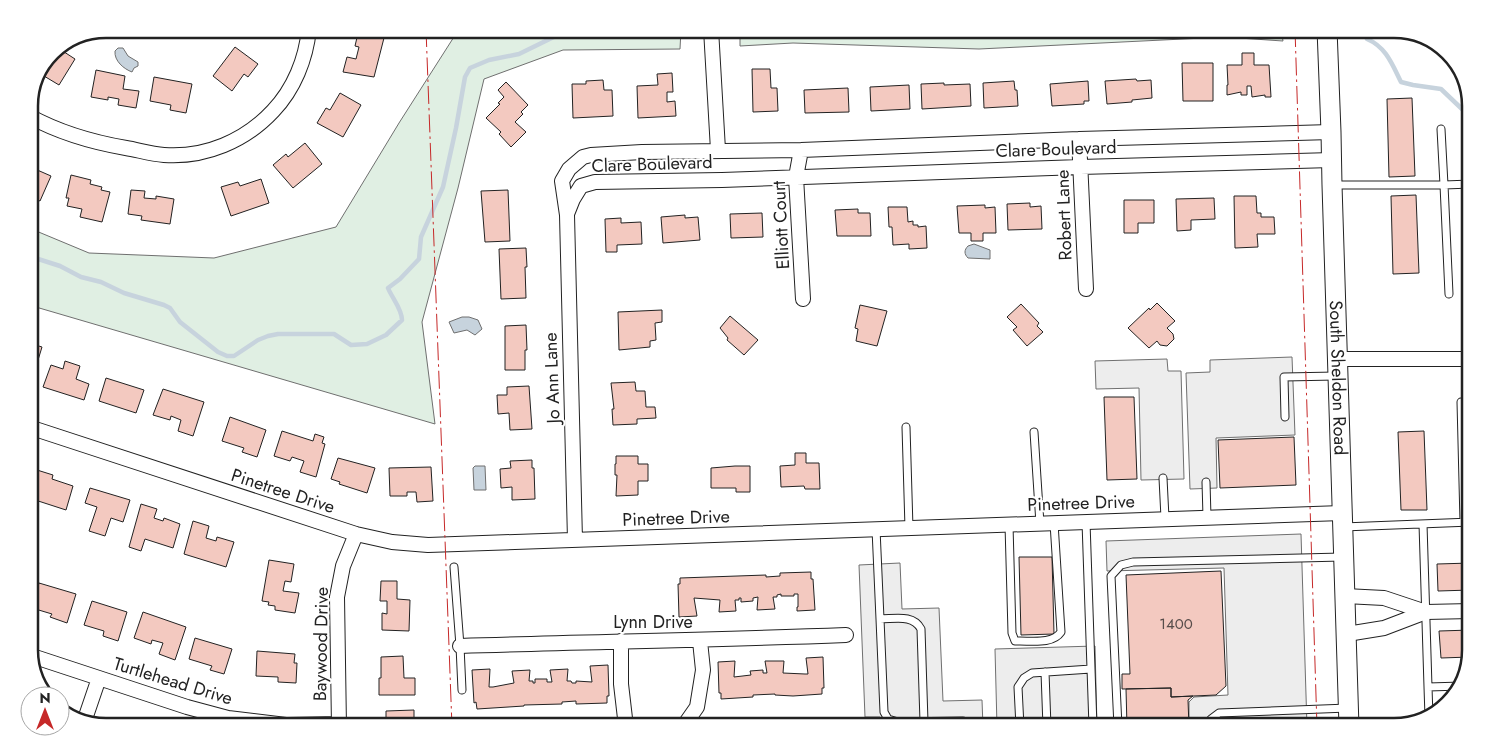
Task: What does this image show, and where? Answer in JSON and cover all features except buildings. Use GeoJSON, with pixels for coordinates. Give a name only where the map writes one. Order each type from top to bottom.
{"type":"FeatureCollection","features":[{"type":"Feature","properties":{"kind":"main road","name":"South Sheldon Road"},"geometry":{"type":"LineString","coordinates":[[1327,37],[1349,718]]}},
{"type":"Feature","properties":{"kind":"street"},"geometry":{"type":"LineString","coordinates":[[38,121],[52,129],[82,140],[101,144],[164,155],[208,151],[248,133],[264,121],[281,103],[294,82],[303,59],[307,37]]}},
{"type":"Feature","properties":{"kind":"street"},"geometry":{"type":"LineString","coordinates":[[711,37],[718,150]]}},
{"type":"Feature","properties":{"kind":"street","name":"Clare Boulevard"},"geometry":{"type":"LineString","coordinates":[[566,215],[562,181],[569,170],[583,157],[592,155],[718,150],[801,150],[1079,139],[1331,132]]}},
{"type":"Feature","properties":{"kind":"street","name":"Robert Lane"},"geometry":{"type":"LineString","coordinates":[[1079,139],[1086,289]]}},
{"type":"Feature","properties":{"kind":"street","name":"Elliott Court"},"geometry":{"type":"LineString","coordinates":[[801,150],[796,177],[803,299]]}},
{"type":"Feature","properties":{"kind":"street","name":"Clare Boulevard"},"geometry":{"type":"LineString","coordinates":[[566,215],[581,186],[595,182],[722,180],[1332,160]]}},
{"type":"Feature","properties":{"kind":"street","name":"Jo Ann Lane"},"geometry":{"type":"LineString","coordinates":[[566,215],[575,540]]}},
{"type":"Feature","properties":{"kind":"street"},"geometry":{"type":"LineString","coordinates":[[1337,367],[1462,360]]}},
{"type":"Feature","properties":{"kind":"street","name":"Pinetree Drive"},"geometry":{"type":"LineString","coordinates":[[38,430],[356,534],[392,542],[428,545],[1165,518],[1342,520]]}},
{"type":"Feature","properties":{"kind":"street","name":"Baywood Drive"},"geometry":{"type":"LineString","coordinates":[[339,718],[337,597],[343,566],[356,534]]}},
{"type":"Feature","properties":{"kind":"street"},"geometry":{"type":"LineString","coordinates":[[1345,596],[1384,598],[1426,612]]}},
{"type":"Feature","properties":{"kind":"street"},"geometry":{"type":"LineString","coordinates":[[1347,634],[1384,628],[1426,612],[1462,611]]}},
{"type":"Feature","properties":{"kind":"street","name":"Lynn Drive"},"geometry":{"type":"LineString","coordinates":[[460,646],[621,641],[700,641],[846,635]]}},
{"type":"Feature","properties":{"kind":"street"},"geometry":{"type":"LineString","coordinates":[[621,641],[621,684],[625,718]]}},
{"type":"Feature","properties":{"kind":"street"},"geometry":{"type":"LineString","coordinates":[[689,718],[697,707],[703,670],[700,641]]}},
{"type":"Feature","properties":{"kind":"street","name":"Turtlehead Drive"},"geometry":{"type":"LineString","coordinates":[[38,658],[187,707],[228,718]]}},
{"type":"Feature","properties":{"kind":"street"},"geometry":{"type":"LineString","coordinates":[[86,715],[99,678]]}},
{"type":"Feature","properties":{"kind":"lane"},"geometry":{"type":"LineString","coordinates":[[1440,129],[1449,294]]}},
{"type":"Feature","properties":{"kind":"lane"},"geometry":{"type":"LineString","coordinates":[[1332,185],[1462,184]]}},
{"type":"Feature","properties":{"kind":"lane"},"geometry":{"type":"LineString","coordinates":[[1285,417],[1284,377],[1337,367]]}},
{"type":"Feature","properties":{"kind":"lane"},"geometry":{"type":"LineString","coordinates":[[1461,402],[1462,419]]}},
{"type":"Feature","properties":{"kind":"lane"},"geometry":{"type":"LineString","coordinates":[[906,427],[909,528]]}},
{"type":"Feature","properties":{"kind":"lane"},"geometry":{"type":"LineString","coordinates":[[1034,432],[1040,524]]}},
{"type":"Feature","properties":{"kind":"lane"},"geometry":{"type":"LineString","coordinates":[[1163,478],[1165,518]]}},
{"type":"Feature","properties":{"kind":"lane"},"geometry":{"type":"LineString","coordinates":[[1206,482],[1207,517]]}},
{"type":"Feature","properties":{"kind":"lane"},"geometry":{"type":"LineString","coordinates":[[1342,520],[1423,524],[1462,522]]}},
{"type":"Feature","properties":{"kind":"lane"},"geometry":{"type":"LineString","coordinates":[[1086,522],[1093,718]]}},
{"type":"Feature","properties":{"kind":"lane"},"geometry":{"type":"LineString","coordinates":[[1009,525],[1012,633],[1015,641],[1020,641],[1052,639],[1061,632],[1054,523]]}},
{"type":"Feature","properties":{"kind":"lane"},"geometry":{"type":"LineString","coordinates":[[1423,524],[1429,709]]}},
{"type":"Feature","properties":{"kind":"lane"},"geometry":{"type":"LineString","coordinates":[[876,529],[884,712],[887,718]]}},
{"type":"Feature","properties":{"kind":"lane"},"geometry":{"type":"LineString","coordinates":[[1118,718],[1111,576],[1121,565],[1133,562],[1343,557]]}},
{"type":"Feature","properties":{"kind":"lane"},"geometry":{"type":"LineString","coordinates":[[454,566],[462,690]]}},
{"type":"Feature","properties":{"kind":"lane"},"geometry":{"type":"LineString","coordinates":[[880,619],[909,618],[918,622],[921,628],[924,718]]}},
{"type":"Feature","properties":{"kind":"lane"},"geometry":{"type":"LineString","coordinates":[[1020,718],[1018,687],[1024,678],[1032,673],[1092,669]]}},
{"type":"Feature","properties":{"kind":"lane"},"geometry":{"type":"LineString","coordinates":[[1045,672],[1047,718]]}},
{"type":"Feature","properties":{"kind":"lane"},"geometry":{"type":"LineString","coordinates":[[1428,687],[1452,686]]}},
{"type":"Feature","properties":{"kind":"lane"},"geometry":{"type":"LineString","coordinates":[[1212,718],[1219,713],[1349,708]]}},
{"type":"Feature","properties":{"kind":"green space"},"geometry":{"type":"Polygon","coordinates":[[[454,37],[681,37],[680,49],[563,50],[484,79],[458,188],[422,322],[435,424],[38,308],[38,232],[89,253],[214,258],[336,227],[454,37]]]}},
{"type":"Feature","properties":{"kind":"green space"},"geometry":{"type":"Polygon","coordinates":[[[740,37],[1224,37],[979,49],[793,43],[740,46],[740,37]]]}},
{"type":"Feature","properties":{"kind":"green space"},"geometry":{"type":"Polygon","coordinates":[[[1224,37],[1282,37],[1283,41],[1224,37]]]}},
{"type":"Feature","properties":{"kind":"shaded area"},"geometry":{"type":"Polygon","coordinates":[[[118,48],[123,48],[128,56],[138,62],[138,66],[132,72],[123,67],[116,58],[115,51],[118,48]]]}},
{"type":"Feature","properties":{"kind":"shaded area"},"geometry":{"type":"Polygon","coordinates":[[[974,244],[990,250],[990,259],[968,258],[965,254],[966,249],[974,244]]]}},
{"type":"Feature","properties":{"kind":"shaded area"},"geometry":{"type":"Polygon","coordinates":[[[462,317],[478,320],[482,329],[475,335],[467,330],[454,333],[449,322],[462,317]]]}},
{"type":"Feature","properties":{"kind":"shaded area"},"geometry":{"type":"Polygon","coordinates":[[[1292,357],[1295,435],[1216,438],[1217,488],[1190,489],[1186,373],[1210,372],[1210,360],[1292,357]]]}},
{"type":"Feature","properties":{"kind":"shaded area"},"geometry":{"type":"Polygon","coordinates":[[[1167,359],[1168,371],[1181,371],[1184,479],[1141,480],[1139,388],[1096,389],[1095,361],[1167,359]]]}},
{"type":"Feature","properties":{"kind":"shaded area"},"geometry":{"type":"Polygon","coordinates":[[[475,466],[485,466],[486,490],[474,490],[473,468],[475,466]]]}},
{"type":"Feature","properties":{"kind":"shaded area"},"geometry":{"type":"Polygon","coordinates":[[[1301,534],[1307,718],[1189,718],[1189,702],[1194,697],[1228,695],[1224,568],[1107,571],[1106,541],[1301,534]]]}},
{"type":"Feature","properties":{"kind":"shaded area"},"geometry":{"type":"Polygon","coordinates":[[[900,563],[902,609],[939,608],[943,701],[982,700],[983,718],[865,717],[859,565],[900,563]]]}},
{"type":"Feature","properties":{"kind":"shaded area"},"geometry":{"type":"Polygon","coordinates":[[[1095,646],[1097,718],[997,718],[995,649],[1095,646]]]}},
{"type":"Feature","properties":{"kind":"waterway"},"geometry":{"type":"LineString","coordinates":[[38,259],[60,266],[81,277],[101,282],[124,293],[170,308],[180,322],[218,352],[227,356],[234,356],[258,340],[278,334],[334,334],[351,345],[367,344],[386,335],[402,320],[399,308],[388,288],[400,279],[419,259],[421,237],[443,187],[465,77],[470,68],[489,60],[519,54],[554,37]]}},
{"type":"Feature","properties":{"kind":"waterway"},"geometry":{"type":"LineString","coordinates":[[1367,39],[1374,42],[1384,51],[1401,82],[1441,89],[1462,109]]}},
{"type":"Feature","properties":{"kind":"power"},"geometry":{"type":"LineString","coordinates":[[426,37],[452,718]]}},
{"type":"Feature","properties":{"kind":"power"},"geometry":{"type":"LineString","coordinates":[[1295,37],[1317,718]]}}]}
